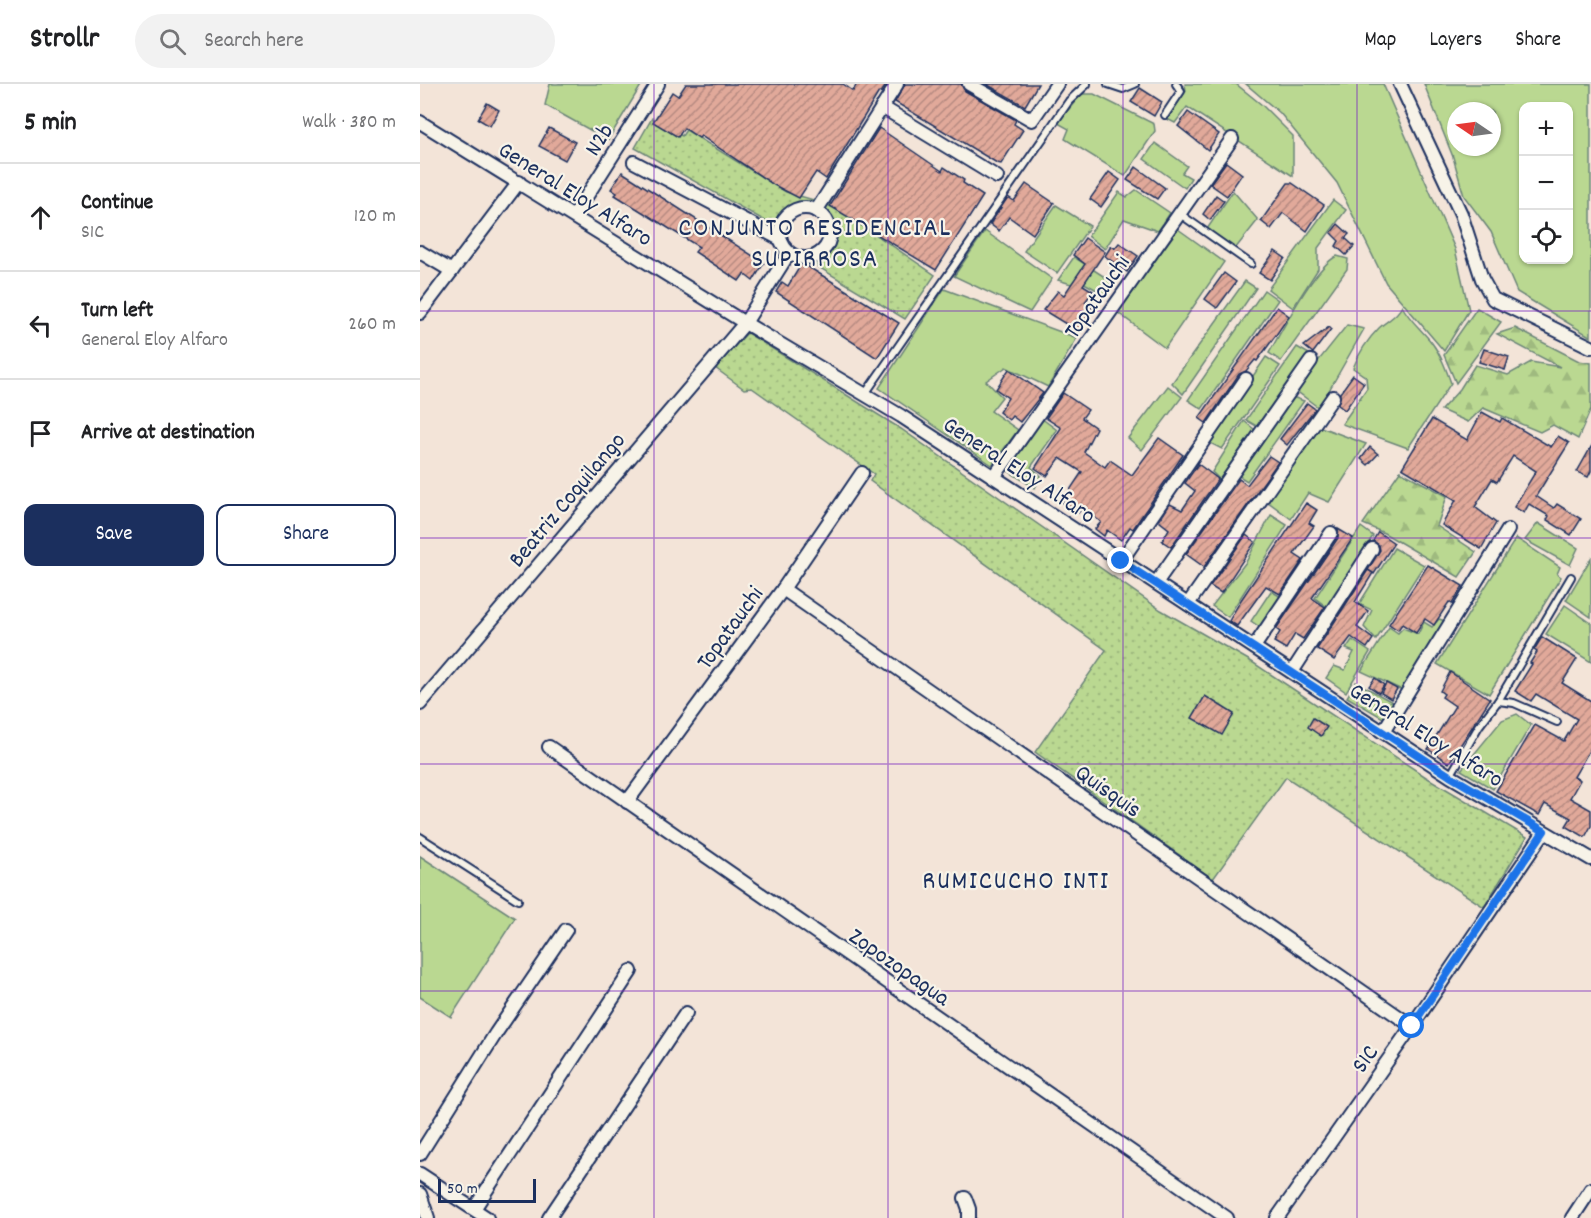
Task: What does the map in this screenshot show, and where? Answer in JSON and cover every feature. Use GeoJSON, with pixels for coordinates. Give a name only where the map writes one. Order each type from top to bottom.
{"type":"FeatureCollection","features":[{"type":"Feature","properties":{"kind":"street","name":"N2b"},"geometry":{"type":"LineString","coordinates":[[574,216],[658,84]]}},
{"type":"Feature","properties":{"kind":"street"},"geometry":{"type":"LineString","coordinates":[[816,211],[897,84]]}},
{"type":"Feature","properties":{"kind":"street"},"geometry":{"type":"LineString","coordinates":[[969,84],[1031,120],[1057,84]]}},
{"type":"Feature","properties":{"kind":"street"},"geometry":{"type":"LineString","coordinates":[[1400,84],[1461,214],[1482,279],[1493,299],[1591,347]]}},
{"type":"Feature","properties":{"kind":"street"},"geometry":{"type":"LineString","coordinates":[[882,107],[997,177]]}},
{"type":"Feature","properties":{"kind":"street","name":"General Eloy Alfaro"},"geometry":{"type":"LineString","coordinates":[[420,122],[864,394],[1450,776],[1591,859]]}},
{"type":"Feature","properties":{"kind":"street","name":"Topatauchi"},"geometry":{"type":"LineString","coordinates":[[994,477],[1232,139]]}},
{"type":"Feature","properties":{"kind":"street"},"geometry":{"type":"LineString","coordinates":[[634,162],[780,239],[789,253],[796,256],[813,256],[825,247],[829,231],[823,216],[816,211],[801,208],[793,211],[782,223],[780,239]]}},
{"type":"Feature","properties":{"kind":"street"},"geometry":{"type":"LineString","coordinates":[[420,313],[519,182]]}},
{"type":"Feature","properties":{"kind":"street"},"geometry":{"type":"LineString","coordinates":[[420,252],[452,271]]}},
{"type":"Feature","properties":{"kind":"street","name":"Beatriz Coquilango"},"geometry":{"type":"LineString","coordinates":[[422,697],[745,323],[789,253]]}},
{"type":"Feature","properties":{"kind":"street"},"geometry":{"type":"LineString","coordinates":[[1156,584],[1311,361]]}},
{"type":"Feature","properties":{"kind":"street"},"geometry":{"type":"LineString","coordinates":[[1121,561],[1246,379]]}},
{"type":"Feature","properties":{"kind":"street"},"geometry":{"type":"LineString","coordinates":[[1188,604],[1333,397]]}},
{"type":"Feature","properties":{"kind":"street","name":"Topatauchi"},"geometry":{"type":"LineString","coordinates":[[627,802],[783,589],[862,473]]}},
{"type":"Feature","properties":{"kind":"street"},"geometry":{"type":"LineString","coordinates":[[1383,732],[1508,530]]}},
{"type":"Feature","properties":{"kind":"street"},"geometry":{"type":"LineString","coordinates":[[1254,647],[1331,533]]}},
{"type":"Feature","properties":{"kind":"street"},"geometry":{"type":"LineString","coordinates":[[1292,672],[1372,549]]}},
{"type":"Feature","properties":{"kind":"street","name":"Quisquis"},"geometry":{"type":"LineString","coordinates":[[783,589],[1412,1026]]}},
{"type":"Feature","properties":{"kind":"street","name":"Zopozopagua"},"geometry":{"type":"LineString","coordinates":[[549,747],[1227,1218]]}},
{"type":"Feature","properties":{"kind":"street","name":"S1C"},"geometry":{"type":"LineString","coordinates":[[1277,1218],[1412,1026],[1544,831]]}},
{"type":"Feature","properties":{"kind":"street"},"geometry":{"type":"LineString","coordinates":[[420,1154],[496,1033],[566,930]]}},
{"type":"Feature","properties":{"kind":"street"},"geometry":{"type":"LineString","coordinates":[[474,1209],[631,971]]}},
{"type":"Feature","properties":{"kind":"street"},"geometry":{"type":"LineString","coordinates":[[549,1218],[686,1013]]}},
{"type":"Feature","properties":{"kind":"street"},"geometry":{"type":"LineString","coordinates":[[420,1174],[487,1218]]}},
{"type":"Feature","properties":{"kind":"street"},"geometry":{"type":"LineString","coordinates":[[1572,1218],[1591,1189]]}},
{"type":"Feature","properties":{"kind":"street"},"geometry":{"type":"LineString","coordinates":[[420,1194],[428,1218]]}},
{"type":"Feature","properties":{"kind":"street"},"geometry":{"type":"LineString","coordinates":[[965,1198],[969,1218]]}},
{"type":"Feature","properties":{"kind":"lane"},"geometry":{"type":"LineString","coordinates":[[864,394],[1069,101],[1087,84]]}},
{"type":"Feature","properties":{"kind":"lane"},"geometry":{"type":"LineString","coordinates":[[1108,84],[1123,89],[1135,84]]}},
{"type":"Feature","properties":{"kind":"lane"},"geometry":{"type":"LineString","coordinates":[[1165,115],[1181,91],[1176,84]]}},
{"type":"Feature","properties":{"kind":"lane"},"geometry":{"type":"LineString","coordinates":[[1179,214],[1251,264]]}},
{"type":"Feature","properties":{"kind":"lane"},"geometry":{"type":"LineString","coordinates":[[1450,776],[1479,726],[1498,701],[1571,577]]}},
{"type":"Feature","properties":{"kind":"lane"},"geometry":{"type":"LineString","coordinates":[[1498,701],[1514,704],[1557,722]]}},
{"type":"Feature","properties":{"kind":"lane"},"geometry":{"type":"LineString","coordinates":[[420,837],[518,900]]}},
{"type":"Feature","properties":{"kind":"green space"},"geometry":{"type":"Polygon","coordinates":[[[550,84],[642,84],[608,140],[545,105],[550,84]]]}},
{"type":"Feature","properties":{"kind":"green space"},"geometry":{"type":"Polygon","coordinates":[[[1185,84],[1236,84],[1262,105],[1293,136],[1293,176],[1187,107],[1175,123],[1167,119],[1186,91],[1185,84]]]}},
{"type":"Feature","properties":{"kind":"green space"},"geometry":{"type":"Polygon","coordinates":[[[1246,84],[1383,84],[1455,249],[1469,310],[1444,351],[1386,283],[1337,183],[1280,113],[1246,84]]]}},
{"type":"Feature","properties":{"kind":"green space"},"geometry":{"type":"Polygon","coordinates":[[[1424,84],[1591,84],[1591,337],[1517,292],[1491,232],[1464,196],[1453,156],[1501,156],[1501,102],[1447,102],[1447,142],[1424,84]]]}},
{"type":"Feature","properties":{"kind":"green space"},"geometry":{"type":"Polygon","coordinates":[[[1081,94],[1094,94],[1154,124],[1155,131],[1125,176],[1065,139],[1069,129],[1058,123],[1081,94]]]}},
{"type":"Feature","properties":{"kind":"green space"},"geometry":{"type":"Polygon","coordinates":[[[652,118],[682,136],[686,130],[786,192],[817,201],[814,206],[805,203],[789,207],[776,227],[635,148],[652,118]]]}},
{"type":"Feature","properties":{"kind":"green space"},"geometry":{"type":"Polygon","coordinates":[[[1155,143],[1187,166],[1182,173],[1191,178],[1185,188],[1144,159],[1155,143]]]}},
{"type":"Feature","properties":{"kind":"green space"},"geometry":{"type":"Polygon","coordinates":[[[1136,190],[1170,213],[1158,231],[1124,219],[1105,249],[1088,236],[1119,192],[1127,197],[1136,190]]]}},
{"type":"Feature","properties":{"kind":"green space"},"geometry":{"type":"Polygon","coordinates":[[[1233,191],[1258,220],[1235,249],[1207,229],[1233,191]]]}},
{"type":"Feature","properties":{"kind":"green space"},"geometry":{"type":"Polygon","coordinates":[[[1333,200],[1346,210],[1318,248],[1318,269],[1293,308],[1268,289],[1333,200]]]}},
{"type":"Feature","properties":{"kind":"green space"},"geometry":{"type":"Polygon","coordinates":[[[828,202],[935,275],[905,319],[810,262],[825,253],[833,240],[832,225],[823,210],[828,202]]]}},
{"type":"Feature","properties":{"kind":"green space"},"geometry":{"type":"Polygon","coordinates":[[[1056,205],[1090,226],[1057,273],[1024,251],[1056,205]]]}},
{"type":"Feature","properties":{"kind":"green space"},"geometry":{"type":"Polygon","coordinates":[[[1178,229],[1224,262],[1165,348],[1117,312],[1178,229]]]}},
{"type":"Feature","properties":{"kind":"green space"},"geometry":{"type":"Polygon","coordinates":[[[985,231],[1052,279],[1030,312],[954,276],[985,231]]]}},
{"type":"Feature","properties":{"kind":"green space"},"geometry":{"type":"Polygon","coordinates":[[[1337,256],[1348,259],[1347,269],[1281,361],[1269,353],[1309,285],[1328,262],[1337,256]]]}},
{"type":"Feature","properties":{"kind":"green space"},"geometry":{"type":"Polygon","coordinates":[[[1074,257],[1114,283],[1106,295],[1077,279],[1071,284],[1058,280],[1074,257]]]}},
{"type":"Feature","properties":{"kind":"green space"},"geometry":{"type":"Polygon","coordinates":[[[1245,281],[1256,288],[1183,394],[1172,383],[1245,281]]]}},
{"type":"Feature","properties":{"kind":"green space"},"geometry":{"type":"Polygon","coordinates":[[[944,289],[1077,338],[1048,387],[1006,367],[986,381],[1002,397],[991,411],[1018,430],[992,465],[879,388],[944,289]]]}},
{"type":"Feature","properties":{"kind":"green space"},"geometry":{"type":"Polygon","coordinates":[[[1264,290],[1278,300],[1202,409],[1188,400],[1264,290]]]}},
{"type":"Feature","properties":{"kind":"green space"},"geometry":{"type":"Polygon","coordinates":[[[1402,306],[1435,348],[1451,383],[1408,448],[1342,424],[1367,388],[1366,377],[1353,368],[1358,357],[1367,342],[1402,306]]]}},
{"type":"Feature","properties":{"kind":"green space"},"geometry":{"type":"Polygon","coordinates":[[[1477,308],[1501,322],[1456,383],[1444,355],[1477,308]]]}},
{"type":"Feature","properties":{"kind":"green space"},"geometry":{"type":"Polygon","coordinates":[[[1347,325],[1364,329],[1319,408],[1295,390],[1347,325]]]}},
{"type":"Feature","properties":{"kind":"green space"},"geometry":{"type":"Polygon","coordinates":[[[1515,328],[1579,361],[1591,363],[1591,409],[1578,439],[1553,425],[1540,432],[1483,408],[1468,422],[1441,410],[1460,389],[1475,365],[1508,375],[1531,362],[1560,367],[1497,334],[1515,328]]]}},
{"type":"Feature","properties":{"kind":"green space"},"geometry":{"type":"Polygon","coordinates":[[[747,333],[901,429],[1161,610],[1252,662],[1426,777],[1527,837],[1484,907],[1286,777],[1213,879],[1035,752],[1106,650],[870,481],[874,474],[752,388],[744,389],[715,368],[747,333]]]}},
{"type":"Feature","properties":{"kind":"green space"},"geometry":{"type":"Polygon","coordinates":[[[1297,347],[1309,354],[1258,427],[1246,420],[1297,347]]]}},
{"type":"Feature","properties":{"kind":"green space"},"geometry":{"type":"Polygon","coordinates":[[[1266,357],[1280,366],[1222,449],[1208,442],[1266,357]]]}},
{"type":"Feature","properties":{"kind":"green space"},"geometry":{"type":"Polygon","coordinates":[[[1168,386],[1182,397],[1142,450],[1128,438],[1168,386]]]}},
{"type":"Feature","properties":{"kind":"green space"},"geometry":{"type":"Polygon","coordinates":[[[1289,396],[1304,401],[1247,481],[1236,474],[1289,396]]]}},
{"type":"Feature","properties":{"kind":"green space"},"geometry":{"type":"Polygon","coordinates":[[[1041,418],[1057,430],[1031,467],[1041,476],[1035,488],[1005,469],[1041,418]]]}},
{"type":"Feature","properties":{"kind":"green space"},"geometry":{"type":"Polygon","coordinates":[[[1244,421],[1255,430],[1221,481],[1212,472],[1244,421]]]}},
{"type":"Feature","properties":{"kind":"green space"},"geometry":{"type":"Polygon","coordinates":[[[1318,426],[1366,444],[1329,502],[1308,493],[1291,519],[1267,501],[1318,426]]]}},
{"type":"Feature","properties":{"kind":"green space"},"geometry":{"type":"Polygon","coordinates":[[[1400,471],[1447,496],[1437,526],[1476,552],[1459,577],[1384,533],[1363,524],[1400,471]]]}},
{"type":"Feature","properties":{"kind":"green space"},"geometry":{"type":"Polygon","coordinates":[[[1271,515],[1287,525],[1228,617],[1212,606],[1246,562],[1271,515]]]}},
{"type":"Feature","properties":{"kind":"green space"},"geometry":{"type":"Polygon","coordinates":[[[1538,523],[1578,548],[1570,565],[1525,540],[1538,523]]]}},
{"type":"Feature","properties":{"kind":"green space"},"geometry":{"type":"Polygon","coordinates":[[[1361,527],[1373,536],[1327,607],[1315,598],[1361,527]]]}},
{"type":"Feature","properties":{"kind":"green space"},"geometry":{"type":"Polygon","coordinates":[[[1516,538],[1560,567],[1557,574],[1561,577],[1489,694],[1437,664],[1516,538]]]}},
{"type":"Feature","properties":{"kind":"green space"},"geometry":{"type":"Polygon","coordinates":[[[1394,548],[1424,565],[1376,640],[1364,627],[1372,610],[1359,604],[1394,548]]]}},
{"type":"Feature","properties":{"kind":"green space"},"geometry":{"type":"Polygon","coordinates":[[[1591,558],[1591,617],[1566,600],[1591,558]]]}},
{"type":"Feature","properties":{"kind":"green space"},"geometry":{"type":"Polygon","coordinates":[[[1271,591],[1283,598],[1261,628],[1251,621],[1271,591]]]}},
{"type":"Feature","properties":{"kind":"green space"},"geometry":{"type":"Polygon","coordinates":[[[1565,605],[1591,623],[1591,662],[1546,634],[1565,605]]]}},
{"type":"Feature","properties":{"kind":"green space"},"geometry":{"type":"Polygon","coordinates":[[[1439,619],[1445,621],[1402,690],[1361,671],[1389,627],[1398,633],[1403,628],[1418,634],[1424,622],[1432,627],[1439,619]]]}},
{"type":"Feature","properties":{"kind":"green space"},"geometry":{"type":"Polygon","coordinates":[[[1352,640],[1370,652],[1346,692],[1326,678],[1334,666],[1345,670],[1354,652],[1346,649],[1352,640]]]}},
{"type":"Feature","properties":{"kind":"green space"},"geometry":{"type":"Polygon","coordinates":[[[1356,682],[1394,703],[1383,718],[1347,697],[1356,682]]]}},
{"type":"Feature","properties":{"kind":"green space"},"geometry":{"type":"Polygon","coordinates":[[[1517,714],[1531,725],[1493,789],[1461,770],[1502,720],[1517,714]]]}},
{"type":"Feature","properties":{"kind":"green space"},"geometry":{"type":"Polygon","coordinates":[[[420,856],[515,918],[451,1017],[420,997],[420,856]]]}},
{"type":"Feature","properties":{"kind":"building"},"geometry":{"type":"Polygon","coordinates":[[[686,84],[843,84],[853,91],[857,84],[887,84],[881,93],[879,92],[826,179],[816,172],[799,198],[774,185],[701,136],[699,138],[684,128],[678,137],[653,122],[672,92],[678,96],[686,84]]]}},
{"type":"Feature","properties":{"kind":"building"},"geometry":{"type":"Polygon","coordinates":[[[905,84],[961,84],[965,91],[1016,120],[1014,124],[1023,130],[1001,164],[997,163],[895,102],[905,84]]]}},
{"type":"Feature","properties":{"kind":"building"},"geometry":{"type":"Polygon","coordinates":[[[986,84],[1038,84],[1025,106],[986,84]]]}},
{"type":"Feature","properties":{"kind":"building"},"geometry":{"type":"Polygon","coordinates":[[[1140,88],[1162,102],[1154,116],[1131,102],[1140,88]]]}},
{"type":"Feature","properties":{"kind":"building"},"geometry":{"type":"Polygon","coordinates":[[[487,103],[499,110],[490,126],[478,119],[487,103]]]}},
{"type":"Feature","properties":{"kind":"building"},"geometry":{"type":"Polygon","coordinates":[[[1188,112],[1219,134],[1208,150],[1178,126],[1188,112]]]}},
{"type":"Feature","properties":{"kind":"building"},"geometry":{"type":"Polygon","coordinates":[[[549,128],[575,142],[565,160],[539,146],[549,128]]]}},
{"type":"Feature","properties":{"kind":"building"},"geometry":{"type":"Polygon","coordinates":[[[879,128],[942,171],[944,167],[964,180],[963,183],[983,196],[936,270],[830,206],[879,128]]]}},
{"type":"Feature","properties":{"kind":"building"},"geometry":{"type":"Polygon","coordinates":[[[1226,162],[1242,174],[1227,196],[1210,184],[1226,162]]]}},
{"type":"Feature","properties":{"kind":"building"},"geometry":{"type":"Polygon","coordinates":[[[1136,167],[1165,188],[1157,199],[1127,180],[1136,167]]]}},
{"type":"Feature","properties":{"kind":"building"},"geometry":{"type":"Polygon","coordinates":[[[622,172],[764,263],[753,281],[744,274],[739,281],[695,252],[699,247],[615,195],[617,193],[611,189],[622,172]]]}},
{"type":"Feature","properties":{"kind":"building"},"geometry":{"type":"Polygon","coordinates":[[[1109,172],[1120,180],[1101,207],[1090,199],[1109,172]]]}},
{"type":"Feature","properties":{"kind":"building"},"geometry":{"type":"Polygon","coordinates":[[[1288,183],[1292,183],[1324,205],[1307,231],[1283,213],[1271,229],[1261,221],[1288,183]]]}},
{"type":"Feature","properties":{"kind":"building"},"geometry":{"type":"Polygon","coordinates":[[[1026,184],[1054,203],[1033,234],[1009,217],[999,231],[990,224],[1008,197],[1014,201],[1026,184]]]}},
{"type":"Feature","properties":{"kind":"building"},"geometry":{"type":"Polygon","coordinates":[[[1216,195],[1224,201],[1210,220],[1203,214],[1216,195]]]}},
{"type":"Feature","properties":{"kind":"building"},"geometry":{"type":"Polygon","coordinates":[[[1338,224],[1349,234],[1345,238],[1354,246],[1346,255],[1336,246],[1339,241],[1331,233],[1338,224]]]}},
{"type":"Feature","properties":{"kind":"building"},"geometry":{"type":"Polygon","coordinates":[[[1085,238],[1105,252],[1083,285],[1093,291],[1085,302],[1093,308],[1079,332],[1043,310],[1058,291],[1064,295],[1085,264],[1073,255],[1085,238]]]}},
{"type":"Feature","properties":{"kind":"building"},"geometry":{"type":"Polygon","coordinates":[[[1119,243],[1138,256],[1127,272],[1105,256],[1111,246],[1115,248],[1119,243]]]}},
{"type":"Feature","properties":{"kind":"building"},"geometry":{"type":"Polygon","coordinates":[[[1275,251],[1285,258],[1270,280],[1259,273],[1275,251]]]}},
{"type":"Feature","properties":{"kind":"building"},"geometry":{"type":"Polygon","coordinates":[[[802,263],[899,323],[877,358],[776,292],[782,282],[788,286],[802,263]]]}},
{"type":"Feature","properties":{"kind":"building"},"geometry":{"type":"Polygon","coordinates":[[[1224,273],[1236,282],[1217,308],[1205,299],[1224,273]]]}},
{"type":"Feature","properties":{"kind":"building"},"geometry":{"type":"Polygon","coordinates":[[[1277,307],[1289,316],[1257,361],[1255,360],[1246,371],[1239,374],[1206,423],[1199,418],[1277,307]]]}},
{"type":"Feature","properties":{"kind":"building"},"geometry":{"type":"Polygon","coordinates":[[[1329,327],[1331,329],[1313,353],[1304,346],[1329,327]]]}},
{"type":"Feature","properties":{"kind":"building"},"geometry":{"type":"Polygon","coordinates":[[[1484,349],[1509,357],[1505,370],[1479,362],[1484,349]]]}},
{"type":"Feature","properties":{"kind":"building"},"geometry":{"type":"Polygon","coordinates":[[[1009,369],[1043,393],[1020,422],[1012,416],[1009,420],[999,412],[1008,398],[996,389],[1009,369]]]}},
{"type":"Feature","properties":{"kind":"building"},"geometry":{"type":"Polygon","coordinates":[[[1353,375],[1364,383],[1345,410],[1338,405],[1340,393],[1353,375]]]}},
{"type":"Feature","properties":{"kind":"building"},"geometry":{"type":"Polygon","coordinates":[[[1063,393],[1088,410],[1082,418],[1096,428],[1084,452],[1105,467],[1110,460],[1132,475],[1159,438],[1183,455],[1133,529],[1130,527],[1121,540],[1107,530],[1104,536],[1095,529],[1101,522],[1082,508],[1078,513],[1062,502],[1082,472],[1060,458],[1047,476],[1035,468],[1061,428],[1046,418],[1063,393]]]}},
{"type":"Feature","properties":{"kind":"building"},"geometry":{"type":"Polygon","coordinates":[[[1307,403],[1315,409],[1287,445],[1280,439],[1307,403]]]}},
{"type":"Feature","properties":{"kind":"building"},"geometry":{"type":"Polygon","coordinates":[[[1482,412],[1500,422],[1502,418],[1551,447],[1558,436],[1569,443],[1536,496],[1554,508],[1557,504],[1581,519],[1571,535],[1547,520],[1549,516],[1529,504],[1524,513],[1514,507],[1536,471],[1513,456],[1497,482],[1492,479],[1475,507],[1496,523],[1481,549],[1442,525],[1456,500],[1402,468],[1432,419],[1467,440],[1482,412]]]}},
{"type":"Feature","properties":{"kind":"building"},"geometry":{"type":"Polygon","coordinates":[[[1370,447],[1378,454],[1368,465],[1361,459],[1370,447]]]}},
{"type":"Feature","properties":{"kind":"building"},"geometry":{"type":"Polygon","coordinates":[[[1591,447],[1591,471],[1588,477],[1577,472],[1591,447]]]}},
{"type":"Feature","properties":{"kind":"building"},"geometry":{"type":"Polygon","coordinates":[[[1269,456],[1278,462],[1204,567],[1186,554],[1239,479],[1247,485],[1269,456]]]}},
{"type":"Feature","properties":{"kind":"building"},"geometry":{"type":"Polygon","coordinates":[[[1198,464],[1218,479],[1171,547],[1162,541],[1169,529],[1159,521],[1170,504],[1182,510],[1195,491],[1185,483],[1198,464]]]}},
{"type":"Feature","properties":{"kind":"building"},"geometry":{"type":"Polygon","coordinates":[[[1306,503],[1317,510],[1309,523],[1314,526],[1294,554],[1303,560],[1280,594],[1266,586],[1237,626],[1229,621],[1306,503]]]}},
{"type":"Feature","properties":{"kind":"building"},"geometry":{"type":"Polygon","coordinates":[[[1338,529],[1353,538],[1312,598],[1325,607],[1303,639],[1295,634],[1286,649],[1274,642],[1280,632],[1276,629],[1338,538],[1338,529]]]}},
{"type":"Feature","properties":{"kind":"building"},"geometry":{"type":"Polygon","coordinates":[[[1378,532],[1394,543],[1374,574],[1368,570],[1380,550],[1379,545],[1373,541],[1378,532]]]}},
{"type":"Feature","properties":{"kind":"building"},"geometry":{"type":"Polygon","coordinates":[[[1246,535],[1255,542],[1221,593],[1210,586],[1246,535]]]}},
{"type":"Feature","properties":{"kind":"building"},"geometry":{"type":"Polygon","coordinates":[[[1428,565],[1463,586],[1452,604],[1449,602],[1434,625],[1425,619],[1416,633],[1402,624],[1398,630],[1389,624],[1428,565]]]}},
{"type":"Feature","properties":{"kind":"building"},"geometry":{"type":"Polygon","coordinates":[[[1368,570],[1373,573],[1355,602],[1368,611],[1357,627],[1373,639],[1367,648],[1351,637],[1334,660],[1317,649],[1368,570]]]}},
{"type":"Feature","properties":{"kind":"building"},"geometry":{"type":"Polygon","coordinates":[[[1542,637],[1577,659],[1562,683],[1591,701],[1591,747],[1574,777],[1580,780],[1570,798],[1591,810],[1591,826],[1585,837],[1566,826],[1571,818],[1545,804],[1539,815],[1496,791],[1535,725],[1564,741],[1577,719],[1536,694],[1531,701],[1515,691],[1532,664],[1530,663],[1537,652],[1534,650],[1542,637]]]}},
{"type":"Feature","properties":{"kind":"building"},"geometry":{"type":"Polygon","coordinates":[[[1450,672],[1490,699],[1449,763],[1428,749],[1455,706],[1442,697],[1444,694],[1440,691],[1450,672]]]}},
{"type":"Feature","properties":{"kind":"building"},"geometry":{"type":"Polygon","coordinates":[[[1375,678],[1384,685],[1379,693],[1369,686],[1375,678]]]}},
{"type":"Feature","properties":{"kind":"building"},"geometry":{"type":"Polygon","coordinates":[[[1386,683],[1397,689],[1391,699],[1381,693],[1386,683]]]}},
{"type":"Feature","properties":{"kind":"building"},"geometry":{"type":"Polygon","coordinates":[[[1205,696],[1234,714],[1222,735],[1192,718],[1205,696]]]}},
{"type":"Feature","properties":{"kind":"building"},"geometry":{"type":"Polygon","coordinates":[[[1313,718],[1327,727],[1321,736],[1308,727],[1313,718]]]}},
{"type":"Feature","properties":{"kind":"district","name":"CONJUNTO RESIDENCIAL SUPIRROSA"},"geometry":{"type":"Point","coordinates":[815,242]}},
{"type":"Feature","properties":{"kind":"district","name":"RUMICUCHO INTI"},"geometry":{"type":"Point","coordinates":[1016,879]}},
{"type":"Feature","properties":{"kind":"route"},"geometry":{"type":"LineString","coordinates":[[1121,561],[1450,776],[1544,831],[1412,1026]]}}]}
